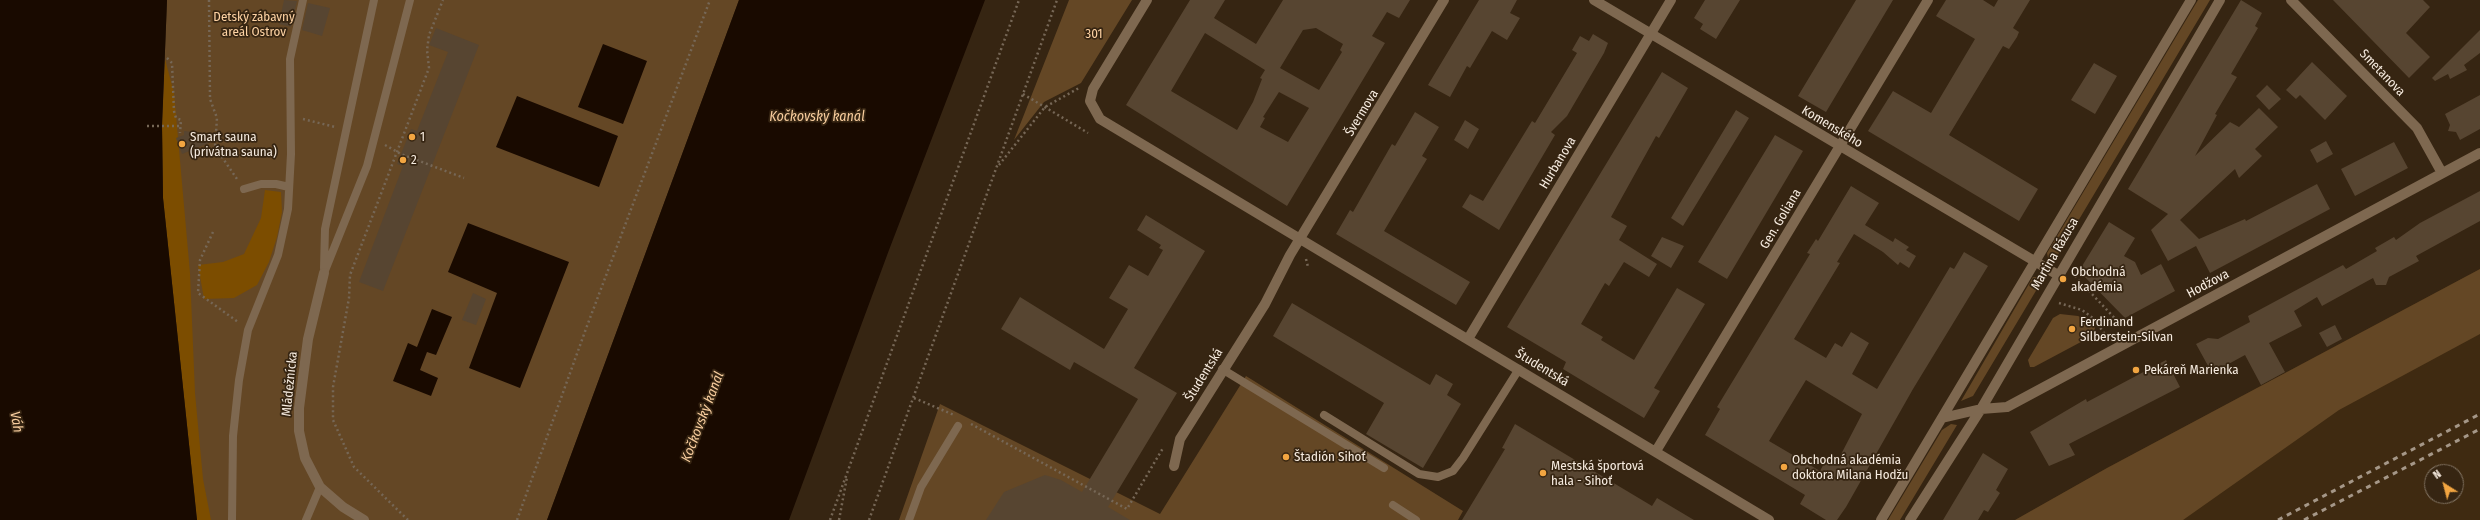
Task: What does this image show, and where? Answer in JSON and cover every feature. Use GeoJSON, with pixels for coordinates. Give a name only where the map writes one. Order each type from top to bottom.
{"type":"FeatureCollection","features":[{"type":"Feature","properties":{"kind":"street","name":"Študentská"},"geometry":{"type":"LineString","coordinates":[[1147,0],[1093,89],[1090,101],[1093,110],[1100,119],[1302,238],[1769,520]]}},
{"type":"Feature","properties":{"kind":"street","name":"Švermova"},"geometry":{"type":"LineString","coordinates":[[1302,238],[1444,0]]}},
{"type":"Feature","properties":{"kind":"street","name":"Komenského"},"geometry":{"type":"LineString","coordinates":[[1594,0],[2058,275]]}},
{"type":"Feature","properties":{"kind":"street","name":"Hurbanova"},"geometry":{"type":"LineString","coordinates":[[1468,339],[1671,0]]}},
{"type":"Feature","properties":{"kind":"street","name":"Gen. Goliana"},"geometry":{"type":"LineString","coordinates":[[1656,451],[1928,0]]}},
{"type":"Feature","properties":{"kind":"street","name":"Martina Rázusa"},"geometry":{"type":"LineString","coordinates":[[1881,520],[2191,0]]}},
{"type":"Feature","properties":{"kind":"street","name":"Martina Rázusa"},"geometry":{"type":"LineString","coordinates":[[1910,520],[1981,409],[2220,0]]}},
{"type":"Feature","properties":{"kind":"street","name":"Smetanova"},"geometry":{"type":"LineString","coordinates":[[2291,0],[2417,128],[2442,173]]}},
{"type":"Feature","properties":{"kind":"street","name":"Hodžova"},"geometry":{"type":"LineString","coordinates":[[1942,418],[1981,409],[2007,407],[2480,152]]}},
{"type":"Feature","properties":{"kind":"street","name":"Študentská"},"geometry":{"type":"LineString","coordinates":[[1174,466],[1180,439],[1222,369],[1265,304],[1274,283],[1302,238]]}},
{"type":"Feature","properties":{"kind":"street","name":"Mládežnícka"},"geometry":{"type":"LineString","coordinates":[[324,273],[316,296],[308,339],[299,408],[299,431],[305,458],[320,487],[343,507],[364,520]]}},
{"type":"Feature","properties":{"kind":"lane"},"geometry":{"type":"LineString","coordinates":[[232,520],[233,431],[239,380],[248,330],[280,248],[286,225],[289,188],[290,59],[303,0]]}},
{"type":"Feature","properties":{"kind":"lane"},"geometry":{"type":"LineString","coordinates":[[324,273],[325,229],[374,0]]}},
{"type":"Feature","properties":{"kind":"lane"},"geometry":{"type":"LineString","coordinates":[[324,273],[367,166],[410,0]]}},
{"type":"Feature","properties":{"kind":"lane"},"geometry":{"type":"LineString","coordinates":[[244,189],[261,184],[276,184],[289,188]]}},
{"type":"Feature","properties":{"kind":"lane"},"geometry":{"type":"LineString","coordinates":[[1222,369],[1384,468]]}},
{"type":"Feature","properties":{"kind":"lane"},"geometry":{"type":"LineString","coordinates":[[1324,415],[1419,474],[1438,477],[1453,471],[1464,458],[1519,369]]}},
{"type":"Feature","properties":{"kind":"lane"},"geometry":{"type":"LineString","coordinates":[[909,520],[921,487],[958,426]]}},
{"type":"Feature","properties":{"kind":"lane"},"geometry":{"type":"LineString","coordinates":[[306,520],[320,487]]}},
{"type":"Feature","properties":{"kind":"lane"},"geometry":{"type":"LineString","coordinates":[[1393,506],[1416,520]]}},
{"type":"Feature","properties":{"kind":"path"},"geometry":{"type":"LineString","coordinates":[[209,0],[210,99],[217,118],[215,147],[244,189]]}},
{"type":"Feature","properties":{"kind":"path"},"geometry":{"type":"LineString","coordinates":[[408,520],[354,467],[333,420],[333,387],[349,298],[350,275],[429,68],[427,50],[430,35],[443,0]]}},
{"type":"Feature","properties":{"kind":"path"},"geometry":{"type":"LineString","coordinates":[[517,520],[589,319],[710,0]]}},
{"type":"Feature","properties":{"kind":"path"},"geometry":{"type":"LineString","coordinates":[[830,520],[1019,0]]}},
{"type":"Feature","properties":{"kind":"path"},"geometry":{"type":"LineString","coordinates":[[869,520],[1057,0]]}},
{"type":"Feature","properties":{"kind":"path"},"geometry":{"type":"LineString","coordinates":[[167,58],[172,63],[174,111],[176,118],[181,120],[180,133]]}},
{"type":"Feature","properties":{"kind":"path"},"geometry":{"type":"LineString","coordinates":[[997,167],[1045,107],[1082,87]]}},
{"type":"Feature","properties":{"kind":"path"},"geometry":{"type":"LineString","coordinates":[[1023,94],[1088,133]]}},
{"type":"Feature","properties":{"kind":"path"},"geometry":{"type":"LineString","coordinates":[[306,120],[338,128]]}},
{"type":"Feature","properties":{"kind":"path"},"geometry":{"type":"LineString","coordinates":[[147,126],[181,126]]}},
{"type":"Feature","properties":{"kind":"path"},"geometry":{"type":"LineString","coordinates":[[401,154],[464,178]]}},
{"type":"Feature","properties":{"kind":"path"},"geometry":{"type":"LineString","coordinates":[[213,232],[200,260],[198,293],[248,330]]}},
{"type":"Feature","properties":{"kind":"path"},"geometry":{"type":"LineString","coordinates":[[2073,274],[2123,327]]}},
{"type":"Feature","properties":{"kind":"path"},"geometry":{"type":"LineString","coordinates":[[2057,302],[2082,310],[2094,319],[2106,336]]}},
{"type":"Feature","properties":{"kind":"path"},"geometry":{"type":"LineString","coordinates":[[914,398],[955,416]]}},
{"type":"Feature","properties":{"kind":"path"},"geometry":{"type":"LineString","coordinates":[[968,423],[1127,509],[1167,441]]}},
{"type":"Feature","properties":{"kind":"path"},"geometry":{"type":"LineString","coordinates":[[839,520],[849,468]]}},
{"type":"Feature","properties":{"kind":"shaded area"},"geometry":{"type":"Polygon","coordinates":[[[165,59],[174,93],[190,273],[195,393],[203,479],[211,520],[197,520],[163,198],[162,126],[165,59]]]}},
{"type":"Feature","properties":{"kind":"shaded area"},"geometry":{"type":"Polygon","coordinates":[[[265,190],[281,192],[282,212],[277,237],[269,262],[257,285],[234,298],[204,299],[198,265],[223,262],[244,254],[261,218],[265,190]]]}},
{"type":"Feature","properties":{"kind":"shaded area"},"geometry":{"type":"Polygon","coordinates":[[[2480,269],[2480,520],[2015,520],[2107,468],[2480,269]]]}},
{"type":"Feature","properties":{"kind":"green space","name":"Detský zábavný areál Ostrov"},"geometry":{"type":"Polygon","coordinates":[[[167,0],[739,0],[547,520],[197,520],[162,126],[167,0]]]}},
{"type":"Feature","properties":{"kind":"green space","name":"301"},"geometry":{"type":"Polygon","coordinates":[[[1069,0],[1132,0],[1081,83],[1044,102],[1014,140],[1069,0]]]}},
{"type":"Feature","properties":{"kind":"green space"},"geometry":{"type":"Polygon","coordinates":[[[2198,0],[2210,0],[2056,258],[2048,258],[2047,253],[2198,0]]]}},
{"type":"Feature","properties":{"kind":"green space"},"geometry":{"type":"Polygon","coordinates":[[[2480,269],[2480,334],[2339,410],[2183,520],[2015,520],[2107,468],[2480,269]]]}},
{"type":"Feature","properties":{"kind":"green space"},"geometry":{"type":"Polygon","coordinates":[[[2033,277],[2038,277],[2040,284],[1973,396],[1961,401],[2033,277]]]}},
{"type":"Feature","properties":{"kind":"green space"},"geometry":{"type":"Polygon","coordinates":[[[2060,314],[2078,316],[2089,321],[2095,327],[2094,335],[2034,367],[2030,367],[2028,360],[2053,318],[2060,314]]]}},
{"type":"Feature","properties":{"kind":"green space","name":"Štadión Sihoť"},"geometry":{"type":"Polygon","coordinates":[[[1246,376],[1463,511],[1458,520],[899,520],[940,404],[1160,514],[1246,376]]]}},
{"type":"Feature","properties":{"kind":"green space"},"geometry":{"type":"Polygon","coordinates":[[[1951,424],[1957,425],[1900,520],[1888,520],[1942,430],[1951,424]]]}},
{"type":"Feature","properties":{"kind":"water","name":"Váh"},"geometry":{"type":"Polygon","coordinates":[[[0,0],[167,0],[162,126],[163,198],[197,520],[0,520],[0,0]]]}},
{"type":"Feature","properties":{"kind":"water","name":"Kočkovský kanál"},"geometry":{"type":"Polygon","coordinates":[[[739,0],[985,0],[889,250],[789,520],[547,520],[739,0]]]}},
{"type":"Feature","properties":{"kind":"water"},"geometry":{"type":"Polygon","coordinates":[[[603,44],[647,61],[623,124],[578,107],[603,44]]]}},
{"type":"Feature","properties":{"kind":"water"},"geometry":{"type":"Polygon","coordinates":[[[517,96],[618,136],[599,187],[496,147],[517,96]]]}},
{"type":"Feature","properties":{"kind":"water"},"geometry":{"type":"Polygon","coordinates":[[[468,223],[569,262],[520,388],[469,368],[497,293],[448,272],[468,223]]]}},
{"type":"Feature","properties":{"kind":"water"},"geometry":{"type":"Polygon","coordinates":[[[432,309],[452,317],[436,355],[427,352],[420,370],[438,378],[431,396],[393,381],[408,343],[417,347],[432,309]]]}},
{"type":"Feature","properties":{"kind":"building"},"geometry":{"type":"Polygon","coordinates":[[[284,0],[297,1],[291,27],[279,24],[284,0]]]}},
{"type":"Feature","properties":{"kind":"building"},"geometry":{"type":"Polygon","coordinates":[[[1190,0],[1225,0],[1214,18],[1256,44],[1283,0],[1410,0],[1399,18],[1387,12],[1372,36],[1385,43],[1287,206],[1126,105],[1190,0]],[[1316,28],[1303,30],[1280,68],[1319,90],[1342,52],[1340,50],[1343,44],[1316,28]],[[1205,33],[1171,91],[1237,130],[1253,102],[1262,79],[1260,78],[1265,70],[1205,33]],[[1279,92],[1263,117],[1265,118],[1260,127],[1288,142],[1309,108],[1279,92]]]}},
{"type":"Feature","properties":{"kind":"building"},"geometry":{"type":"Polygon","coordinates":[[[1479,0],[1517,0],[1510,13],[1520,18],[1507,40],[1492,31],[1470,68],[1467,66],[1450,97],[1428,85],[1479,0]]]}},
{"type":"Feature","properties":{"kind":"building"},"geometry":{"type":"Polygon","coordinates":[[[1705,0],[1740,0],[1716,39],[1700,29],[1703,24],[1694,18],[1705,0]]]}},
{"type":"Feature","properties":{"kind":"building"},"geometry":{"type":"Polygon","coordinates":[[[1856,0],[1893,0],[1826,112],[1798,96],[1856,0]]]}},
{"type":"Feature","properties":{"kind":"building"},"geometry":{"type":"Polygon","coordinates":[[[1946,0],[1983,0],[1994,7],[1998,0],[2030,0],[2013,28],[2019,32],[2017,37],[2009,49],[2003,46],[1949,135],[2038,189],[2019,221],[1868,131],[1893,91],[1931,113],[1975,39],[1936,16],[1946,0]]]}},
{"type":"Feature","properties":{"kind":"building"},"geometry":{"type":"Polygon","coordinates":[[[2241,0],[2262,13],[2255,26],[2258,28],[2231,74],[2237,77],[2215,114],[2217,115],[2195,156],[2230,122],[2239,127],[2259,108],[2278,127],[2255,149],[2262,156],[2239,178],[2235,169],[2180,220],[2199,239],[2245,219],[2246,221],[2317,184],[2330,209],[2210,273],[2196,246],[2168,261],[2151,230],[2168,214],[2128,189],[2241,0]]]}},
{"type":"Feature","properties":{"kind":"building"},"geometry":{"type":"Polygon","coordinates":[[[2333,0],[2423,0],[2430,7],[2406,33],[2430,57],[2409,78],[2333,0]]]}},
{"type":"Feature","properties":{"kind":"building"},"geometry":{"type":"Polygon","coordinates":[[[308,3],[330,8],[322,36],[302,30],[308,3]]]}},
{"type":"Feature","properties":{"kind":"building"},"geometry":{"type":"Polygon","coordinates":[[[436,28],[479,45],[383,291],[359,282],[403,166],[397,164],[411,129],[417,131],[448,52],[429,45],[436,28]]]}},
{"type":"Feature","properties":{"kind":"building"},"geometry":{"type":"Polygon","coordinates":[[[2480,30],[2480,53],[2464,65],[2467,70],[2450,79],[2448,74],[2435,81],[2432,78],[2480,30]]]}},
{"type":"Feature","properties":{"kind":"building"},"geometry":{"type":"Polygon","coordinates":[[[1593,34],[1608,43],[1604,53],[1567,116],[1551,132],[1555,135],[1499,230],[1462,207],[1470,194],[1483,201],[1532,121],[1535,123],[1577,53],[1572,50],[1580,36],[1589,41],[1593,34]]]}},
{"type":"Feature","properties":{"kind":"building"},"geometry":{"type":"Polygon","coordinates":[[[2312,62],[2347,96],[2325,120],[2300,95],[2296,99],[2286,90],[2312,62]]]}},
{"type":"Feature","properties":{"kind":"building"},"geometry":{"type":"Polygon","coordinates":[[[2094,63],[2117,76],[2095,114],[2071,100],[2094,63]]]}},
{"type":"Feature","properties":{"kind":"building"},"geometry":{"type":"Polygon","coordinates":[[[1662,72],[1688,88],[1659,138],[1656,136],[1611,217],[1627,226],[1619,240],[1657,264],[1649,277],[1624,262],[1609,286],[1605,283],[1581,324],[1603,337],[1601,340],[1634,360],[1677,288],[1705,304],[1654,388],[1660,391],[1644,418],[1563,369],[1566,362],[1507,327],[1662,72]]]}},
{"type":"Feature","properties":{"kind":"building"},"geometry":{"type":"Polygon","coordinates":[[[2267,85],[2281,99],[2269,110],[2256,96],[2267,85]]]}},
{"type":"Feature","properties":{"kind":"building"},"geometry":{"type":"Polygon","coordinates":[[[2480,95],[2480,129],[2460,140],[2456,132],[2448,131],[2450,125],[2445,114],[2480,95]]]}},
{"type":"Feature","properties":{"kind":"building"},"geometry":{"type":"Polygon","coordinates":[[[1736,110],[1749,118],[1683,226],[1671,218],[1736,110]]]}},
{"type":"Feature","properties":{"kind":"building"},"geometry":{"type":"Polygon","coordinates":[[[1415,112],[1439,127],[1422,156],[1427,159],[1384,231],[1470,282],[1456,305],[1336,234],[1350,210],[1353,212],[1392,144],[1395,146],[1415,112]]]}},
{"type":"Feature","properties":{"kind":"building"},"geometry":{"type":"Polygon","coordinates":[[[1465,120],[1479,129],[1468,149],[1454,140],[1465,120]]]}},
{"type":"Feature","properties":{"kind":"building"},"geometry":{"type":"Polygon","coordinates":[[[184,131],[226,136],[182,154],[176,138],[184,135],[184,131]]]}},
{"type":"Feature","properties":{"kind":"building"},"geometry":{"type":"Polygon","coordinates":[[[1775,135],[1803,151],[1727,279],[1698,262],[1775,135]]]}},
{"type":"Feature","properties":{"kind":"building"},"geometry":{"type":"Polygon","coordinates":[[[2326,141],[2333,154],[2317,163],[2310,150],[2326,141]]]}},
{"type":"Feature","properties":{"kind":"building"},"geometry":{"type":"Polygon","coordinates":[[[2394,142],[2408,168],[2355,196],[2341,169],[2394,142]]]}},
{"type":"Feature","properties":{"kind":"building"},"geometry":{"type":"Polygon","coordinates":[[[1851,186],[1879,203],[1865,225],[1893,242],[1895,238],[1909,247],[1906,250],[1916,256],[1909,268],[1900,262],[1898,265],[1883,252],[1854,234],[1837,262],[1840,263],[1794,339],[1826,358],[1835,343],[1842,347],[1851,332],[1869,343],[1852,374],[1877,389],[1950,267],[1954,269],[1964,252],[1988,266],[1913,389],[1846,507],[1837,520],[1826,520],[1800,504],[1805,495],[1705,435],[1720,409],[1717,407],[1810,254],[1807,253],[1816,239],[1818,241],[1851,186]],[[1806,380],[1769,441],[1820,471],[1828,456],[1837,462],[1862,414],[1806,380]]]}},
{"type":"Feature","properties":{"kind":"building"},"geometry":{"type":"Polygon","coordinates":[[[2480,191],[2480,221],[2416,256],[2419,261],[2389,277],[2386,285],[2376,285],[2373,278],[2322,306],[2317,297],[2294,311],[2302,326],[2269,343],[2285,372],[2261,385],[2245,355],[2212,373],[2196,344],[2208,338],[2218,339],[2250,322],[2248,316],[2343,265],[2346,269],[2377,251],[2375,248],[2394,237],[2396,240],[2420,223],[2480,191]]]}},
{"type":"Feature","properties":{"kind":"building"},"geometry":{"type":"Polygon","coordinates":[[[1146,215],[1205,251],[1134,368],[1177,393],[1108,507],[1130,520],[986,520],[1004,492],[1045,475],[1061,480],[1082,492],[1138,399],[1074,362],[1070,370],[1001,329],[1020,297],[1104,349],[1128,309],[1109,298],[1129,265],[1148,276],[1163,250],[1159,248],[1161,245],[1137,230],[1146,215]]]}},
{"type":"Feature","properties":{"kind":"building"},"geometry":{"type":"Polygon","coordinates":[[[2109,222],[2135,238],[2124,256],[2135,262],[2141,275],[2161,264],[2175,291],[2125,318],[2079,271],[2109,222]]]}},
{"type":"Feature","properties":{"kind":"building"},"geometry":{"type":"Polygon","coordinates":[[[1662,237],[1684,246],[1671,268],[1651,256],[1662,237]]]}},
{"type":"Feature","properties":{"kind":"building"},"geometry":{"type":"Polygon","coordinates":[[[473,293],[486,299],[476,325],[462,320],[473,293]]]}},
{"type":"Feature","properties":{"kind":"building"},"geometry":{"type":"Polygon","coordinates":[[[1292,303],[1430,385],[1436,374],[1453,384],[1447,395],[1461,404],[1423,468],[1366,434],[1384,403],[1273,336],[1292,303]]]}},
{"type":"Feature","properties":{"kind":"building"},"geometry":{"type":"Polygon","coordinates":[[[2335,325],[2342,339],[2327,347],[2319,333],[2335,325]]]}},
{"type":"Feature","properties":{"kind":"building"},"geometry":{"type":"Polygon","coordinates":[[[2166,360],[2180,387],[2069,444],[2075,455],[2049,466],[2030,432],[2086,399],[2087,402],[2166,360]]]}},
{"type":"Feature","properties":{"kind":"building","name":"Mestská športová hala - Sihoť"},"geometry":{"type":"Polygon","coordinates":[[[1515,424],[1652,506],[1657,498],[1694,520],[1462,520],[1505,449],[1502,448],[1515,424]]]}},
{"type":"Feature","properties":{"kind":"building"},"geometry":{"type":"Polygon","coordinates":[[[1983,453],[2008,469],[1996,490],[2000,493],[1988,512],[1984,510],[1978,520],[1943,520],[1983,453]]]}},
{"type":"Feature","properties":{"kind":"railway"},"geometry":{"type":"LineString","coordinates":[[2278,520],[2480,414]]}},
{"type":"Feature","properties":{"kind":"railway"},"geometry":{"type":"LineString","coordinates":[[2304,520],[2480,429]]}},
{"type":"Feature","properties":{"kind":"place","name":"1"},"geometry":{"type":"Point","coordinates":[412,137]}},
{"type":"Feature","properties":{"kind":"place","name":"Smart sauna (privátna sauna)"},"geometry":{"type":"Point","coordinates":[182,144]}},
{"type":"Feature","properties":{"kind":"place","name":"2"},"geometry":{"type":"Point","coordinates":[403,160]}},
{"type":"Feature","properties":{"kind":"place","name":"Obchodná akadémia"},"geometry":{"type":"Point","coordinates":[2063,279]}},
{"type":"Feature","properties":{"kind":"place","name":"Ferdinand Silberstein-Silvan"},"geometry":{"type":"Point","coordinates":[2072,329]}},
{"type":"Feature","properties":{"kind":"place","name":"Pekáreň Marienka"},"geometry":{"type":"Point","coordinates":[2136,370]}},
{"type":"Feature","properties":{"kind":"place","name":"Štadión Sihoť"},"geometry":{"type":"Point","coordinates":[1286,457]}},
{"type":"Feature","properties":{"kind":"place","name":"Obchodná akadémia doktora Milana Hodžu"},"geometry":{"type":"Point","coordinates":[1784,467]}},
{"type":"Feature","properties":{"kind":"place","name":"Mestská športová hala - Sihoť"},"geometry":{"type":"Point","coordinates":[1543,473]}}]}
